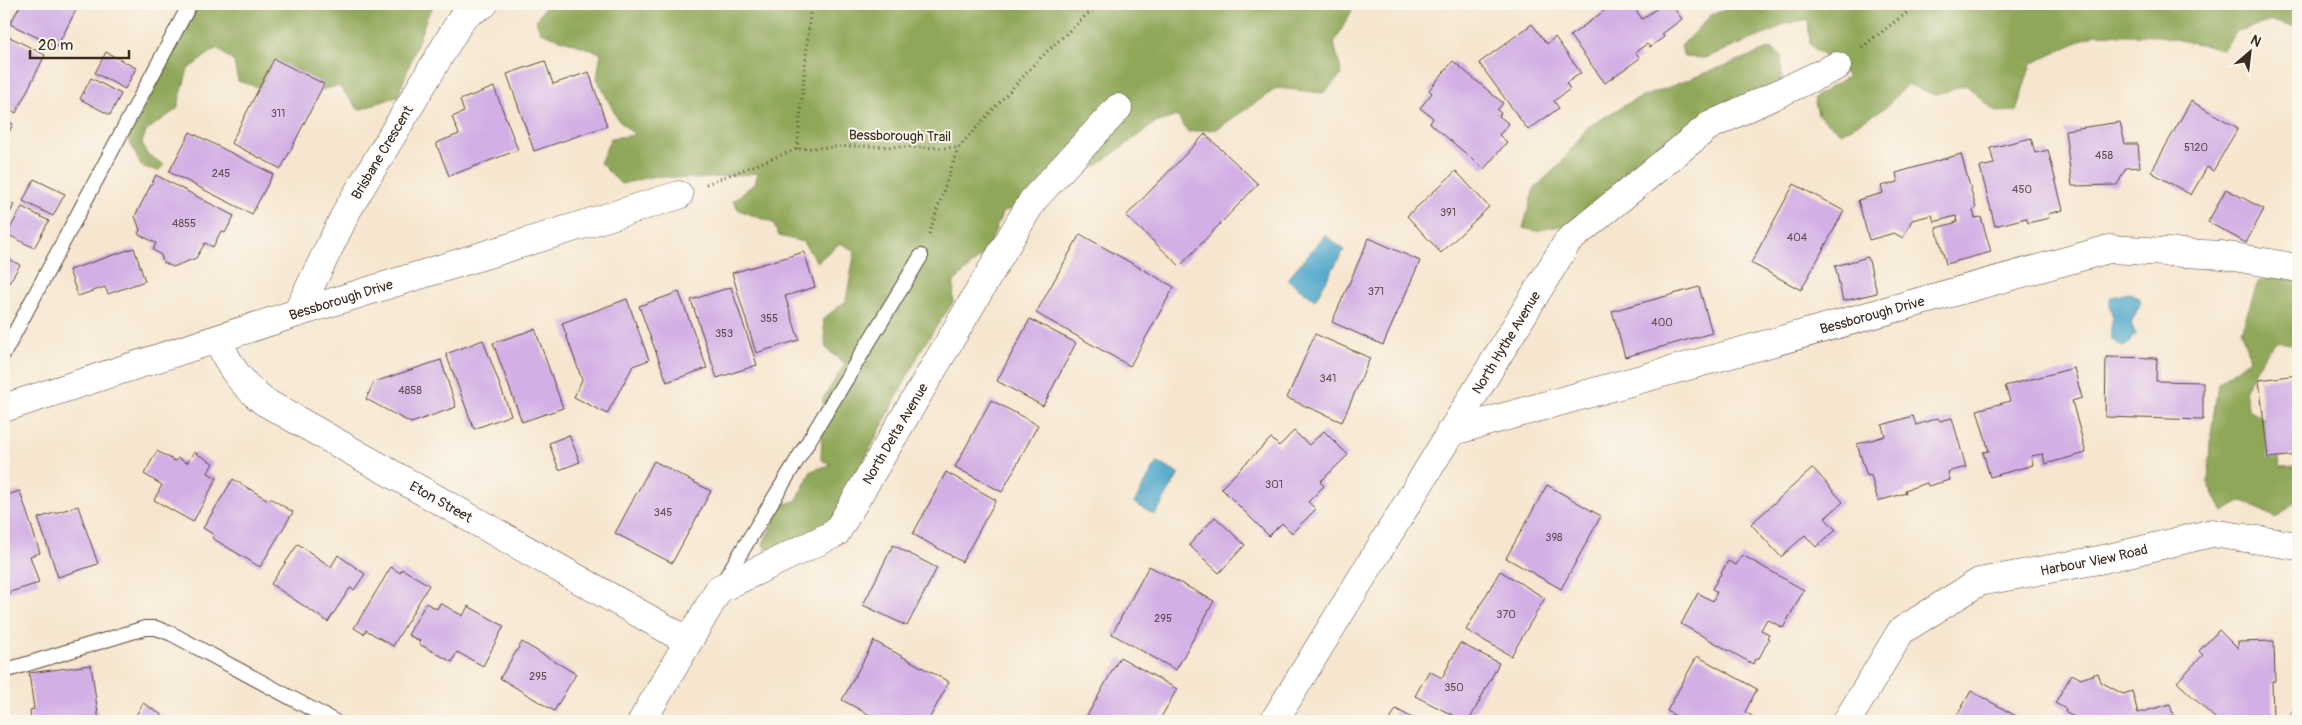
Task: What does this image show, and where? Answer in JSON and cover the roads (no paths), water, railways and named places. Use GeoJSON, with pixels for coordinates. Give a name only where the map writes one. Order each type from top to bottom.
{"type":"FeatureCollection","features":[{"type":"Feature","properties":{"kind":"street","name":"Brisbane Crescent"},"geometry":{"type":"LineString","coordinates":[[297,313],[348,208],[464,15],[484,4]]}},
{"type":"Feature","properties":{"kind":"street","name":"North Hythe Avenue"},"geometry":{"type":"LineString","coordinates":[[1274,721],[1568,241],[1709,126],[1837,66]]}},
{"type":"Feature","properties":{"kind":"street","name":"North Delta Avenue"},"geometry":{"type":"LineString","coordinates":[[719,589],[836,534],[1033,200],[1118,108]]}},
{"type":"Feature","properties":{"kind":"street","name":"Bessborough Drive"},"geometry":{"type":"LineString","coordinates":[[4,406],[679,194]]}},
{"type":"Feature","properties":{"kind":"street","name":"Bessborough Drive"},"geometry":{"type":"LineString","coordinates":[[1450,432],[2109,249],[2222,255],[2298,268]]}},
{"type":"Feature","properties":{"kind":"street","name":"Eton Street"},"geometry":{"type":"LineString","coordinates":[[219,340],[225,357],[235,375],[263,400],[688,641]]}},
{"type":"Feature","properties":{"kind":"street","name":"Harbour View Road"},"geometry":{"type":"LineString","coordinates":[[1847,721],[1901,631],[1979,582],[2104,560],[2212,533],[2298,546]]}},
{"type":"Feature","properties":{"kind":"street"},"geometry":{"type":"LineString","coordinates":[[642,721],[719,589]]}},
{"type":"Feature","properties":{"kind":"lane"},"geometry":{"type":"LineString","coordinates":[[4,353],[190,4]]}},
{"type":"Feature","properties":{"kind":"lane"},"geometry":{"type":"LineString","coordinates":[[719,589],[921,256]]}},
{"type":"Feature","properties":{"kind":"lane"},"geometry":{"type":"LineString","coordinates":[[4,671],[145,628],[156,628],[172,634],[334,721]]}},
{"type":"Feature","properties":{"kind":"water"},"geometry":{"type":"Polygon","coordinates":[[[1325,235],[1344,250],[1315,300],[1287,279],[1325,235]]]}},
{"type":"Feature","properties":{"kind":"water"},"geometry":{"type":"Polygon","coordinates":[[[2129,293],[2139,297],[2141,302],[2131,323],[2135,333],[2124,347],[2114,341],[2110,335],[2112,317],[2110,302],[2111,297],[2129,293]]]}},
{"type":"Feature","properties":{"kind":"water"},"geometry":{"type":"Polygon","coordinates":[[[1157,462],[1179,474],[1155,515],[1134,503],[1157,462]]]}}]}
